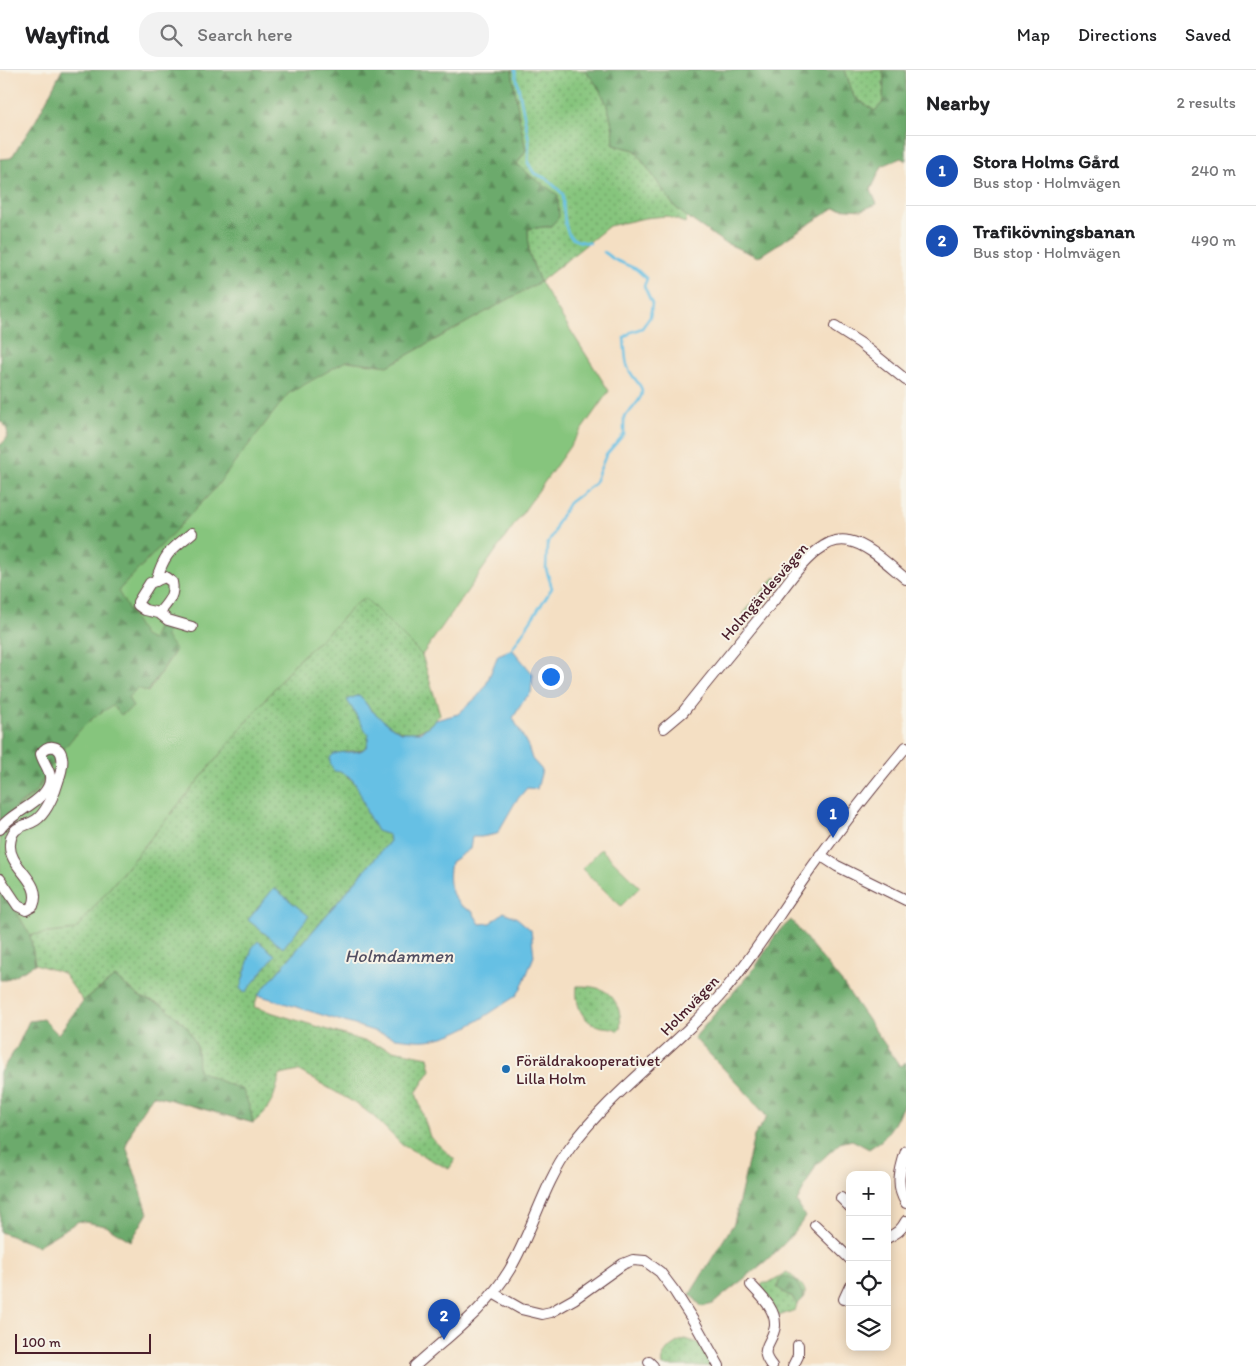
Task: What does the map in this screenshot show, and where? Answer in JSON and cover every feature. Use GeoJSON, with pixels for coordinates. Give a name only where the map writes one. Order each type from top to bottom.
{"type":"FeatureCollection","features":[{"type":"Feature","properties":{"kind":"street"},"geometry":{"type":"LineString","coordinates":[[835,327],[860,343],[906,380]]}},
{"type":"Feature","properties":{"kind":"street"},"geometry":{"type":"LineString","coordinates":[[156,581],[161,565],[169,551],[192,533]]}},
{"type":"Feature","properties":{"kind":"street","name":"Holmgärdesvägen"},"geometry":{"type":"LineString","coordinates":[[664,728],[683,712],[797,572],[823,546],[838,541],[857,543],[906,579]]}},
{"type":"Feature","properties":{"kind":"street"},"geometry":{"type":"LineString","coordinates":[[159,613],[170,599],[174,590],[172,582],[165,578],[150,583],[138,605],[145,610],[159,613],[168,620],[192,627]]}},
{"type":"Feature","properties":{"kind":"street"},"geometry":{"type":"LineString","coordinates":[[0,829],[13,816],[32,804],[44,792],[50,781],[50,773],[41,754],[48,747],[53,746],[57,748],[62,754],[62,761],[50,800],[38,818],[24,824],[15,831],[10,844],[13,860],[32,886],[35,898],[33,906],[26,910],[18,906],[0,879]]}},
{"type":"Feature","properties":{"kind":"street","name":"Holmvägen"},"geometry":{"type":"LineString","coordinates":[[415,1366],[493,1293],[512,1267],[548,1185],[569,1149],[601,1112],[693,1025],[723,992],[764,940],[820,855],[906,747]]}},
{"type":"Feature","properties":{"kind":"street"},"geometry":{"type":"LineString","coordinates":[[820,855],[837,866],[906,900]]}},
{"type":"Feature","properties":{"kind":"street"},"geometry":{"type":"LineString","coordinates":[[906,1151],[898,1184],[906,1203]]}},
{"type":"Feature","properties":{"kind":"street"},"geometry":{"type":"LineString","coordinates":[[841,1198],[846,1203]]}},
{"type":"Feature","properties":{"kind":"street"},"geometry":{"type":"LineString","coordinates":[[815,1225],[846,1254]]}},
{"type":"Feature","properties":{"kind":"street"},"geometry":{"type":"LineString","coordinates":[[891,1236],[905,1226]]}},
{"type":"Feature","properties":{"kind":"street"},"geometry":{"type":"LineString","coordinates":[[493,1293],[520,1309],[542,1314],[551,1312],[574,1299],[623,1264],[633,1260],[645,1261],[656,1268],[684,1306],[719,1366]]}},
{"type":"Feature","properties":{"kind":"street"},"geometry":{"type":"LineString","coordinates":[[751,1285],[765,1300],[772,1312],[775,1326],[765,1352],[767,1360],[772,1366]]}},
{"type":"Feature","properties":{"kind":"street"},"geometry":{"type":"LineString","coordinates":[[844,1299],[846,1295]]}},
{"type":"Feature","properties":{"kind":"street"},"geometry":{"type":"LineString","coordinates":[[793,1366],[798,1356],[798,1345]]}},
{"type":"Feature","properties":{"kind":"green space"},"geometry":{"type":"Polygon","coordinates":[[[62,70],[512,70],[526,150],[517,164],[558,195],[559,217],[551,226],[528,229],[529,254],[540,282],[388,366],[346,361],[288,395],[213,491],[118,591],[155,633],[160,620],[168,625],[176,650],[147,692],[133,707],[50,768],[35,793],[16,807],[0,826],[0,445],[6,439],[8,433],[6,427],[0,421],[0,159],[11,158],[36,120],[62,70]]]}},
{"type":"Feature","properties":{"kind":"green space"},"geometry":{"type":"Polygon","coordinates":[[[512,70],[584,70],[597,86],[610,114],[614,145],[635,150],[674,206],[687,217],[685,223],[666,216],[645,218],[609,226],[540,282],[529,254],[528,229],[551,226],[532,177],[517,164],[526,150],[512,70]]]}},
{"type":"Feature","properties":{"kind":"green space"},"geometry":{"type":"Polygon","coordinates":[[[584,70],[845,70],[854,97],[875,111],[883,102],[883,70],[906,70],[906,161],[901,158],[882,166],[871,190],[877,204],[862,210],[834,208],[758,257],[723,242],[687,217],[674,206],[635,150],[614,145],[612,124],[606,104],[597,86],[584,70]]]}},
{"type":"Feature","properties":{"kind":"green space"},"geometry":{"type":"Polygon","coordinates":[[[845,70],[883,70],[883,102],[875,111],[854,97],[845,70]]]}},
{"type":"Feature","properties":{"kind":"green space"},"geometry":{"type":"Polygon","coordinates":[[[540,282],[609,391],[422,655],[365,598],[353,606],[338,623],[296,662],[75,930],[30,935],[0,883],[0,826],[7,816],[36,791],[56,759],[86,724],[113,706],[121,715],[133,707],[128,697],[138,688],[148,692],[176,650],[166,637],[168,625],[160,620],[152,640],[144,636],[118,591],[213,491],[288,394],[346,361],[388,366],[540,282]]]}},
{"type":"Feature","properties":{"kind":"green space"},"geometry":{"type":"Polygon","coordinates":[[[807,547],[810,549],[754,615],[745,616],[743,614],[775,577],[779,580],[807,547]]]}},
{"type":"Feature","properties":{"kind":"green space"},"geometry":{"type":"Polygon","coordinates":[[[365,598],[422,655],[440,714],[429,725],[418,731],[407,732],[396,729],[386,723],[376,715],[359,695],[348,700],[369,736],[367,746],[364,748],[357,751],[346,751],[342,772],[353,781],[363,797],[367,813],[390,835],[390,841],[258,995],[254,1007],[393,1050],[428,1057],[431,1070],[416,1093],[430,1137],[455,1160],[449,1169],[402,1145],[360,1106],[299,1071],[280,1075],[271,1102],[253,1123],[250,1108],[213,1078],[197,1070],[197,1047],[164,1006],[140,997],[115,977],[83,1001],[63,973],[35,964],[30,935],[75,930],[296,662],[338,623],[353,606],[365,598]]]}},
{"type":"Feature","properties":{"kind":"green space"},"geometry":{"type":"Polygon","coordinates":[[[601,849],[640,887],[621,906],[582,869],[601,849]]]}},
{"type":"Feature","properties":{"kind":"green space"},"geometry":{"type":"Polygon","coordinates":[[[0,883],[30,935],[35,964],[6,980],[0,980],[0,883]]]}},
{"type":"Feature","properties":{"kind":"green space"},"geometry":{"type":"Polygon","coordinates":[[[791,920],[843,984],[900,1066],[906,1062],[906,1100],[894,1124],[882,1140],[869,1149],[852,1140],[840,1143],[816,1165],[797,1202],[805,1217],[796,1230],[750,1274],[713,1304],[702,1307],[690,1294],[734,1223],[754,1136],[767,1117],[694,1038],[756,966],[776,934],[791,920]]]}},
{"type":"Feature","properties":{"kind":"green space"},"geometry":{"type":"Polygon","coordinates":[[[115,977],[140,997],[164,1006],[188,1028],[197,1047],[198,1070],[243,1090],[253,1123],[153,1095],[136,1120],[126,1146],[148,1213],[131,1241],[106,1226],[79,1221],[37,1246],[0,1232],[0,1072],[17,1047],[29,1021],[43,1019],[58,1034],[83,1001],[115,977]]]}},
{"type":"Feature","properties":{"kind":"green space"},"geometry":{"type":"Polygon","coordinates":[[[577,986],[597,988],[609,994],[619,1010],[621,1023],[618,1031],[613,1028],[596,1025],[585,1018],[581,1013],[577,1000],[577,986]]]}},
{"type":"Feature","properties":{"kind":"green space"},"geometry":{"type":"Polygon","coordinates":[[[787,1272],[803,1287],[805,1294],[804,1298],[797,1283],[779,1280],[778,1288],[792,1296],[797,1305],[795,1310],[779,1316],[761,1286],[763,1283],[768,1283],[787,1272]]]}},
{"type":"Feature","properties":{"kind":"green space"},"geometry":{"type":"Polygon","coordinates":[[[784,1276],[797,1281],[804,1298],[797,1305],[792,1296],[778,1288],[779,1280],[784,1276]]]}},
{"type":"Feature","properties":{"kind":"green space"},"geometry":{"type":"Polygon","coordinates":[[[685,1339],[699,1343],[714,1366],[663,1366],[665,1352],[676,1343],[685,1339]]]}},
{"type":"Feature","properties":{"kind":"water","name":"Holmdammen"},"geometry":{"type":"Polygon","coordinates":[[[512,649],[533,674],[531,693],[524,700],[513,718],[528,746],[532,759],[542,770],[537,789],[527,788],[516,801],[497,834],[472,837],[470,849],[451,862],[450,884],[455,898],[465,908],[472,911],[480,924],[490,923],[504,912],[517,918],[531,930],[534,956],[521,989],[516,996],[463,1029],[439,1038],[419,1040],[396,1038],[258,995],[390,841],[389,835],[377,831],[353,780],[341,772],[334,771],[330,763],[330,758],[337,753],[360,751],[367,746],[369,736],[347,700],[359,695],[371,710],[393,728],[402,732],[421,732],[436,720],[458,714],[477,697],[485,687],[498,655],[512,649]]]}},
{"type":"Feature","properties":{"kind":"water"},"geometry":{"type":"Polygon","coordinates":[[[274,888],[309,916],[283,948],[248,920],[274,888]]]}},
{"type":"Feature","properties":{"kind":"water"},"geometry":{"type":"Polygon","coordinates":[[[258,941],[275,955],[246,992],[240,989],[252,948],[258,941]]]}},
{"type":"Feature","properties":{"kind":"waterway"},"geometry":{"type":"LineString","coordinates":[[515,70],[529,140],[528,163],[534,173],[547,179],[563,194],[564,217],[571,237],[580,242],[590,243]]}},
{"type":"Feature","properties":{"kind":"waterway"},"geometry":{"type":"LineString","coordinates":[[512,649],[552,588],[546,569],[547,545],[557,523],[569,503],[594,484],[606,455],[624,434],[624,416],[633,408],[642,393],[640,385],[627,365],[624,338],[631,332],[642,328],[650,317],[652,304],[644,286],[647,279],[636,269],[613,259],[604,252]]}},
{"type":"Feature","properties":{"kind":"place","name":"Stora Holms Gård"},"geometry":{"type":"Point","coordinates":[833,838]}},
{"type":"Feature","properties":{"kind":"place","name":"Föräldrakooperativet Lilla Holm"},"geometry":{"type":"Point","coordinates":[506,1069]}},
{"type":"Feature","properties":{"kind":"place","name":"Trafikövningsbanan"},"geometry":{"type":"Point","coordinates":[444,1340]}}]}
